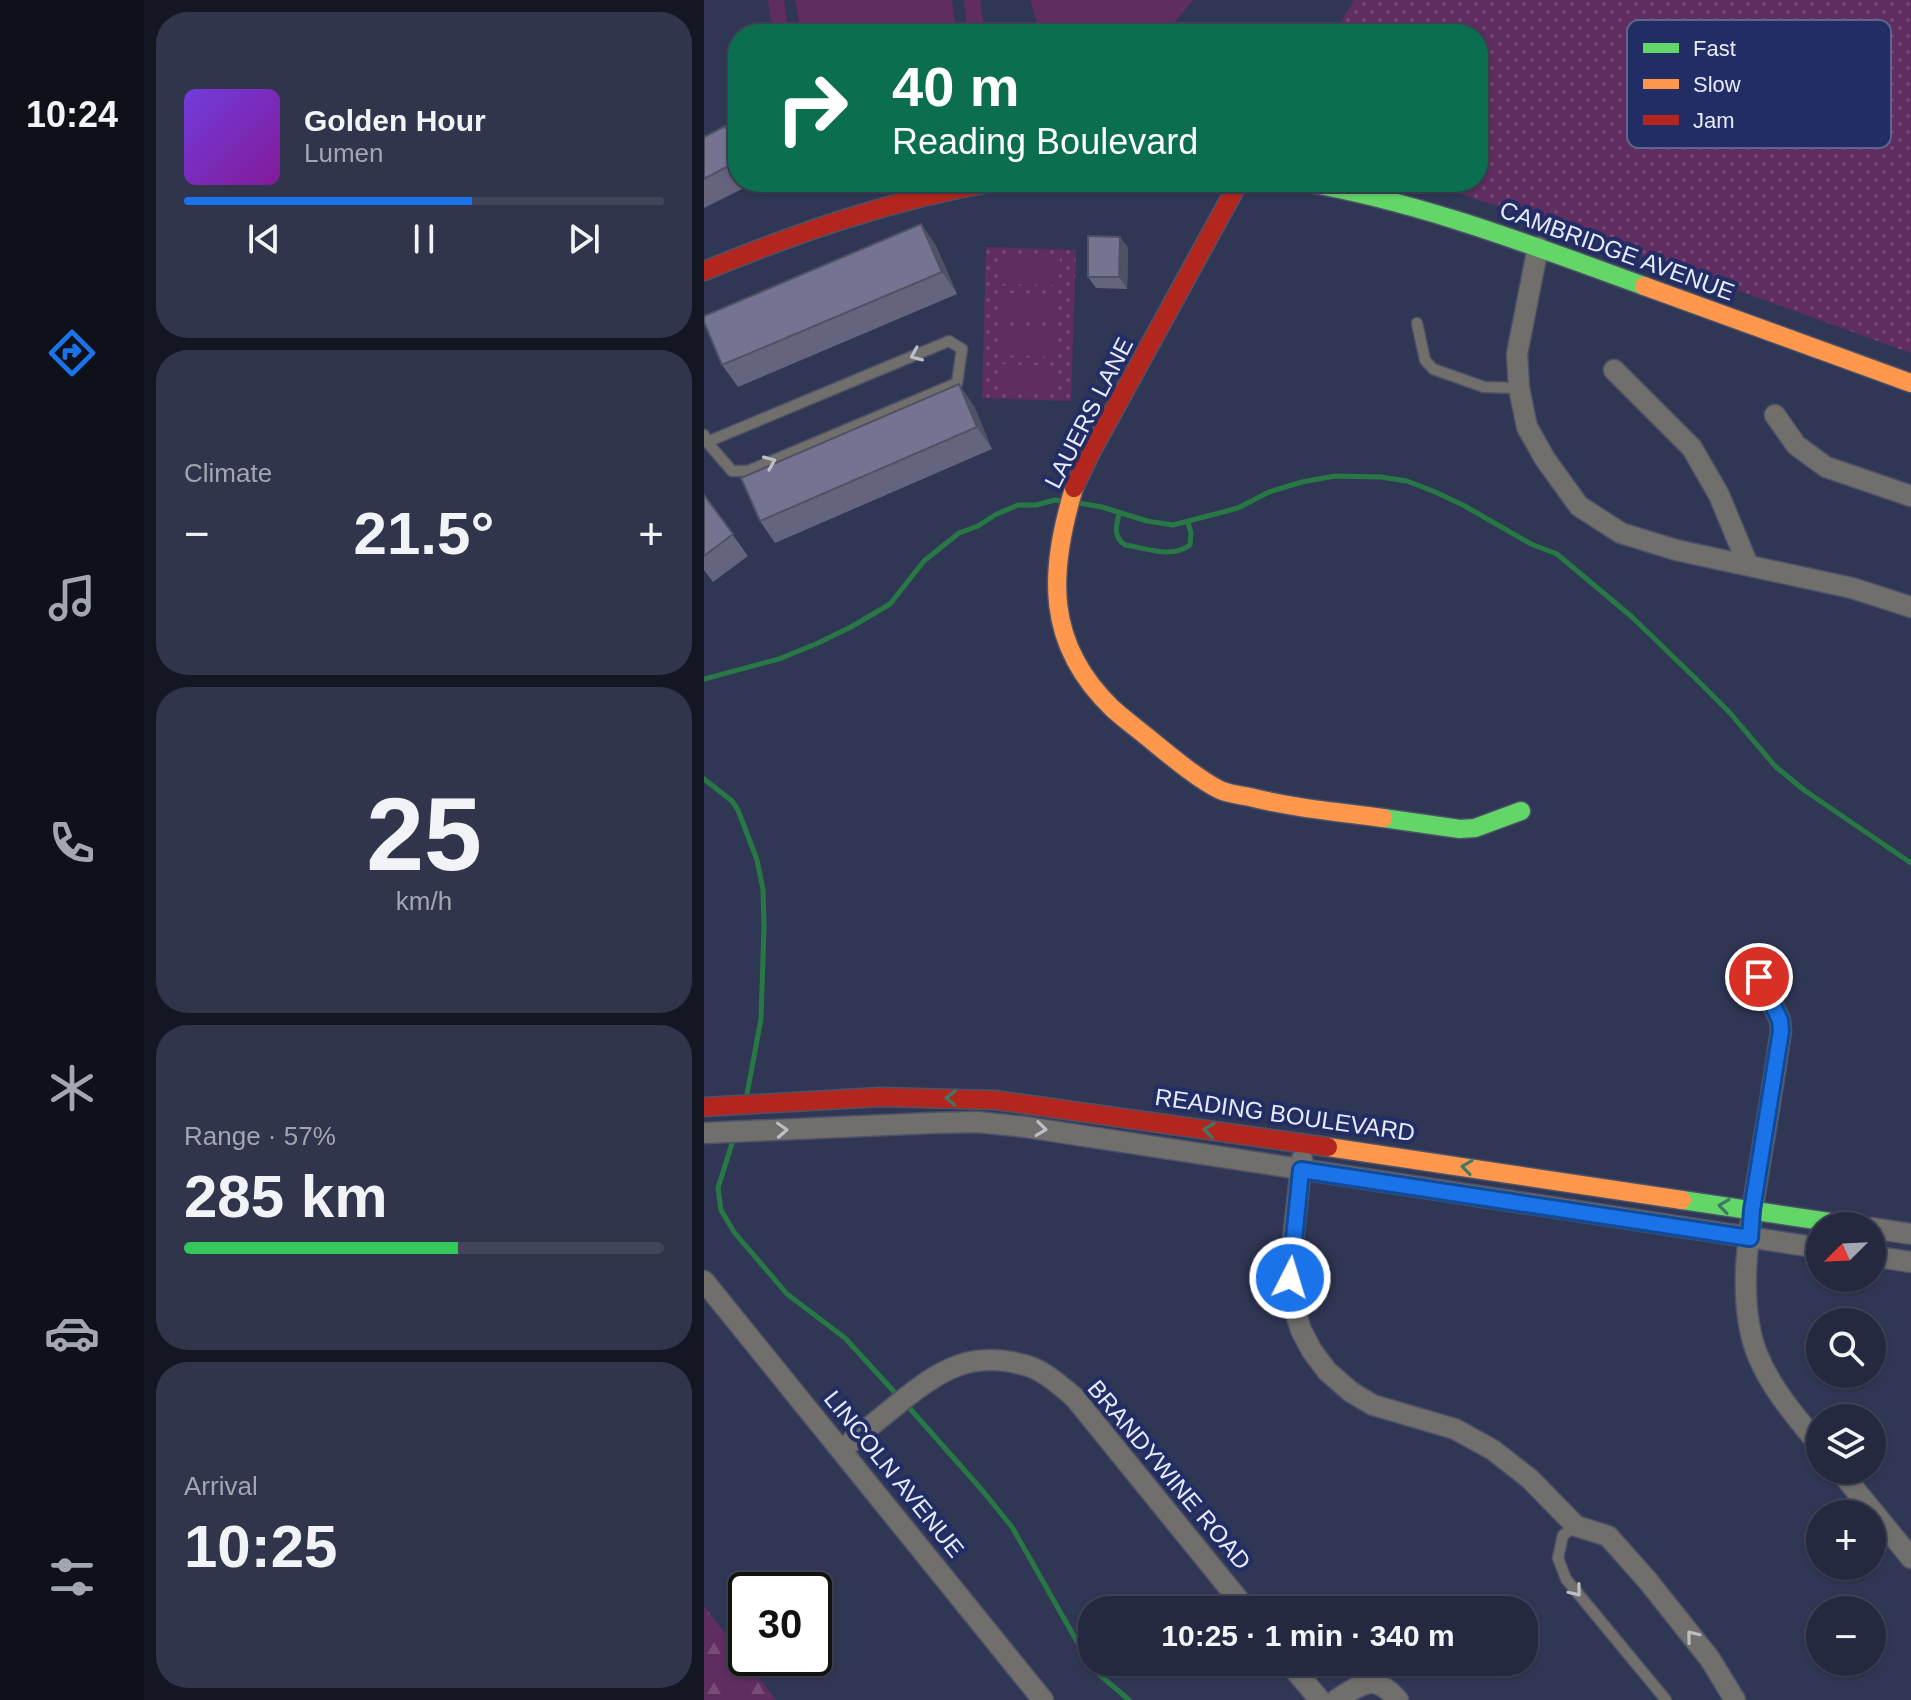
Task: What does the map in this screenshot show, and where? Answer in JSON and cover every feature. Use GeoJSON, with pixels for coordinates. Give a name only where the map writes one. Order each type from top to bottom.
{"type":"FeatureCollection","features":[{"type":"Feature","properties":{"kind":"street"},"geometry":{"type":"LineString","coordinates":[[704,271],[829,222],[940,192]]}},
{"type":"Feature","properties":{"kind":"street","name":"LAUERS LANE"},"geometry":{"type":"LineString","coordinates":[[1234,192],[1074,488],[1059,545],[1056,585],[1058,612],[1074,656],[1091,684],[1112,708],[1176,761],[1221,790],[1265,801],[1460,829],[1475,828],[1521,811]]}},
{"type":"Feature","properties":{"kind":"street","name":"CAMBRIDGE AVENUE"},"geometry":{"type":"LineString","coordinates":[[1359,192],[1418,207],[1538,247],[1911,383]]}},
{"type":"Feature","properties":{"kind":"street"},"geometry":{"type":"LineString","coordinates":[[1538,247],[1517,354],[1519,388],[1527,427],[1545,459],[1579,506],[1621,533],[1676,550],[1852,588],[1911,607]]}},
{"type":"Feature","properties":{"kind":"street"},"geometry":{"type":"LineString","coordinates":[[1614,370],[1692,448],[1719,495],[1748,565]]}},
{"type":"Feature","properties":{"kind":"street"},"geometry":{"type":"LineString","coordinates":[[1775,415],[1796,445],[1826,467],[1911,496]]}},
{"type":"Feature","properties":{"kind":"street"},"geometry":{"type":"LineString","coordinates":[[1759,977],[1780,1020],[1781,1031],[1752,1210],[1745,1300],[1754,1344],[1770,1382],[1806,1429]]}},
{"type":"Feature","properties":{"kind":"street","name":"READING BOULEVARD"},"geometry":{"type":"LineString","coordinates":[[704,1107],[880,1097],[995,1100],[1806,1218]]}},
{"type":"Feature","properties":{"kind":"street","name":"READING BOULEVARD"},"geometry":{"type":"LineString","coordinates":[[704,1133],[977,1122],[1075,1133],[1806,1246]]}},
{"type":"Feature","properties":{"kind":"street"},"geometry":{"type":"LineString","coordinates":[[1304,1143],[1290,1278],[1294,1311],[1301,1330],[1327,1371],[1373,1405],[1455,1429],[1493,1450],[1530,1479],[1576,1526],[1608,1536],[1710,1659],[1735,1700]]}},
{"type":"Feature","properties":{"kind":"street"},"geometry":{"type":"LineString","coordinates":[[1886,1230],[1911,1234]]}},
{"type":"Feature","properties":{"kind":"street"},"geometry":{"type":"LineString","coordinates":[[1886,1258],[1911,1262]]}},
{"type":"Feature","properties":{"kind":"street","name":"LINCOLN AVENUE"},"geometry":{"type":"LineString","coordinates":[[704,1281],[1043,1700]]}},
{"type":"Feature","properties":{"kind":"street","name":"BRANDYWINE ROAD"},"geometry":{"type":"LineString","coordinates":[[841,1450],[927,1380],[947,1369],[981,1360],[1030,1367],[1074,1397],[1236,1596]]}},
{"type":"Feature","properties":{"kind":"street"},"geometry":{"type":"LineString","coordinates":[[1850,1484],[1911,1558]]}},
{"type":"Feature","properties":{"kind":"street"},"geometry":{"type":"LineString","coordinates":[[1300,1676],[1320,1700]]}},
{"type":"Feature","properties":{"kind":"street"},"geometry":{"type":"LineString","coordinates":[[1336,1700],[1361,1684],[1370,1682],[1379,1683],[1398,1700]]}},
{"type":"Feature","properties":{"kind":"lane"},"geometry":{"type":"LineString","coordinates":[[1417,323],[1425,360],[1433,369],[1484,387],[1519,388]]}},
{"type":"Feature","properties":{"kind":"lane"},"geometry":{"type":"LineString","coordinates":[[949,341],[962,349],[957,383],[748,471],[732,471],[705,438],[949,341]]}},
{"type":"Feature","properties":{"kind":"lane"},"geometry":{"type":"LineString","coordinates":[[1576,1526],[1563,1535],[1558,1558],[1566,1579],[1666,1700]]}},
{"type":"Feature","properties":{"kind":"green space"},"geometry":{"type":"Polygon","coordinates":[[[768,0],[784,0],[788,24],[772,24],[768,0]]]}},
{"type":"Feature","properties":{"kind":"green space"},"geometry":{"type":"Polygon","coordinates":[[[795,0],[952,0],[956,24],[799,24],[795,0]]]}},
{"type":"Feature","properties":{"kind":"green space"},"geometry":{"type":"Polygon","coordinates":[[[964,0],[980,0],[984,24],[966,24],[964,0]]]}},
{"type":"Feature","properties":{"kind":"green space"},"geometry":{"type":"Polygon","coordinates":[[[1030,0],[1193,0],[1173,24],[1038,24],[1030,0]]]}},
{"type":"Feature","properties":{"kind":"green space"},"geometry":{"type":"Polygon","coordinates":[[[1354,0],[1911,0],[1911,353],[1570,230],[1454,192],[1488,192],[1488,24],[1339,24],[1354,0]]]}},
{"type":"Feature","properties":{"kind":"green space"},"geometry":{"type":"Polygon","coordinates":[[[986,247],[1076,250],[1071,401],[982,398],[986,247]]]}},
{"type":"Feature","properties":{"kind":"green space"},"geometry":{"type":"Polygon","coordinates":[[[1002,257],[1060,258],[1059,285],[1001,284],[1002,257]]]}},
{"type":"Feature","properties":{"kind":"green space"},"geometry":{"type":"Polygon","coordinates":[[[1001,293],[1059,294],[1058,321],[1000,320],[1001,293]]]}},
{"type":"Feature","properties":{"kind":"green space"},"geometry":{"type":"Polygon","coordinates":[[[1000,328],[1058,330],[1057,357],[999,355],[1000,328]]]}},
{"type":"Feature","properties":{"kind":"green space"},"geometry":{"type":"Polygon","coordinates":[[[999,364],[1057,366],[1056,393],[999,391],[999,364]]]}},
{"type":"Feature","properties":{"kind":"green space"},"geometry":{"type":"Polygon","coordinates":[[[704,1606],[728,1637],[728,1676],[758,1676],[776,1700],[704,1700],[704,1606]]]}},
{"type":"Feature","properties":{"kind":"building"},"geometry":{"type":"Polygon","coordinates":[[[725,126],[728,132],[728,166],[704,179],[704,137],[725,126]]]}},
{"type":"Feature","properties":{"kind":"building"},"geometry":{"type":"Polygon","coordinates":[[[921,224],[942,272],[722,365],[704,316],[921,224]]]}},
{"type":"Feature","properties":{"kind":"building"},"geometry":{"type":"Polygon","coordinates":[[[1088,236],[1120,237],[1119,277],[1088,277],[1088,236]]]}},
{"type":"Feature","properties":{"kind":"building"},"geometry":{"type":"Polygon","coordinates":[[[959,384],[977,427],[760,521],[741,478],[959,384]]]}},
{"type":"Feature","properties":{"kind":"building"},"geometry":{"type":"Polygon","coordinates":[[[704,495],[733,534],[704,556],[704,495]]]}},
{"type":"Feature","properties":{"kind":"waterway"},"geometry":{"type":"LineString","coordinates":[[1079,503],[1173,525],[1238,508],[1269,492],[1302,482],[1335,476],[1381,477],[1407,481],[1433,491],[1531,544],[1557,554],[1632,617],[1694,677],[1775,766],[1804,790],[1911,863]]}},
{"type":"Feature","properties":{"kind":"waterway"},"geometry":{"type":"LineString","coordinates":[[704,679],[779,659],[851,627],[890,604],[924,561],[959,533],[1018,505],[1061,501]]}},
{"type":"Feature","properties":{"kind":"waterway"},"geometry":{"type":"LineString","coordinates":[[1119,514],[1116,531],[1121,542],[1159,551],[1175,551],[1190,545],[1188,522]]}},
{"type":"Feature","properties":{"kind":"waterway"},"geometry":{"type":"LineString","coordinates":[[704,779],[732,801],[738,810],[757,860],[763,889],[761,1019],[747,1094]]}},
{"type":"Feature","properties":{"kind":"waterway"},"geometry":{"type":"LineString","coordinates":[[734,1137],[718,1188],[721,1210],[734,1232],[787,1294],[845,1338],[898,1396]]}},
{"type":"Feature","properties":{"kind":"waterway"},"geometry":{"type":"LineString","coordinates":[[905,1403],[1012,1527],[1087,1659],[1129,1700]]}},
{"type":"Feature","properties":{"kind":"traffic: fast"},"geometry":{"type":"LineString","coordinates":[[1350,192],[1432,213],[1517,240],[1644,286]]}},
{"type":"Feature","properties":{"kind":"traffic: fast"},"geometry":{"type":"LineString","coordinates":[[1383,818],[1460,829],[1475,828],[1521,811]]}},
{"type":"Feature","properties":{"kind":"traffic: fast"},"geometry":{"type":"LineString","coordinates":[[1682,1200],[1806,1219]]}},
{"type":"Feature","properties":{"kind":"traffic: slow"},"geometry":{"type":"LineString","coordinates":[[1644,286],[1911,383]]}},
{"type":"Feature","properties":{"kind":"traffic: slow"},"geometry":{"type":"LineString","coordinates":[[1074,488],[1060,549],[1058,605],[1074,658],[1090,684],[1113,709],[1182,765],[1220,790],[1283,804],[1383,818]]}},
{"type":"Feature","properties":{"kind":"traffic: slow"},"geometry":{"type":"LineString","coordinates":[[1328,1147],[1682,1200]]}},
{"type":"Feature","properties":{"kind":"traffic: jam"},"geometry":{"type":"LineString","coordinates":[[704,271],[847,218],[945,192]]}},
{"type":"Feature","properties":{"kind":"traffic: jam"},"geometry":{"type":"LineString","coordinates":[[1074,488],[1234,192]]}},
{"type":"Feature","properties":{"kind":"traffic: jam"},"geometry":{"type":"LineString","coordinates":[[704,1107],[880,1097],[995,1100],[1328,1147]]}},
{"type":"Feature","properties":{"kind":"route"},"geometry":{"type":"LineString","coordinates":[[1290,1278],[1301,1170],[1750,1238],[1781,1031],[1780,1020],[1759,977]]}}]}
